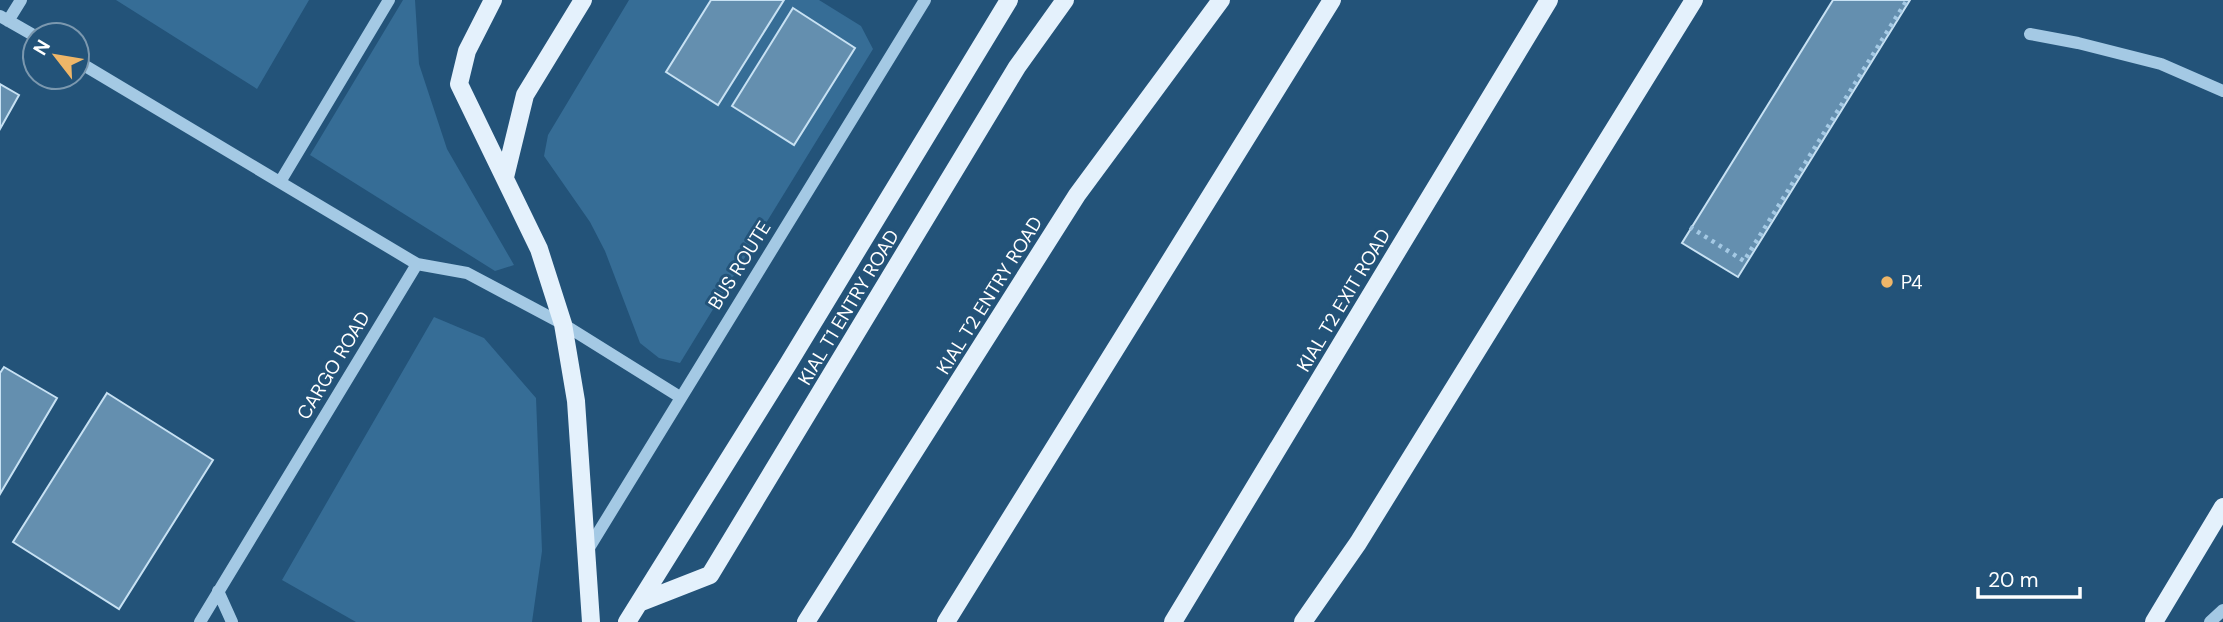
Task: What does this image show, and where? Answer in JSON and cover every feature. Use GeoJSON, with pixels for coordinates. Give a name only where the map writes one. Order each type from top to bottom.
{"type":"FeatureCollection","features":[{"type":"Feature","properties":{"kind":"main road"},"geometry":{"type":"LineString","coordinates":[[493,0],[467,51],[459,83],[539,249],[563,324],[576,401],[591,622]]}},
{"type":"Feature","properties":{"kind":"main road"},"geometry":{"type":"LineString","coordinates":[[505,177],[525,94],[583,0]]}},
{"type":"Feature","properties":{"kind":"main road","name":"KIAL T1 ENTRY ROAD"},"geometry":{"type":"LineString","coordinates":[[627,622],[1009,0]]}},
{"type":"Feature","properties":{"kind":"main road","name":"KIAL T1 ENTRY ROAD"},"geometry":{"type":"LineString","coordinates":[[641,602],[710,575],[1017,67],[1065,0]]}},
{"type":"Feature","properties":{"kind":"main road","name":"KIAL T2 ENTRY ROAD"},"geometry":{"type":"LineString","coordinates":[[806,622],[1077,195],[1221,0]]}},
{"type":"Feature","properties":{"kind":"main road"},"geometry":{"type":"LineString","coordinates":[[946,622],[1332,0]]}},
{"type":"Feature","properties":{"kind":"main road","name":"KIAL T2 EXIT ROAD"},"geometry":{"type":"LineString","coordinates":[[1172,622],[1549,0]]}},
{"type":"Feature","properties":{"kind":"main road"},"geometry":{"type":"LineString","coordinates":[[1303,622],[1358,543],[1693,0]]}},
{"type":"Feature","properties":{"kind":"main road"},"geometry":{"type":"LineString","coordinates":[[2154,622],[2223,507]]}},
{"type":"Feature","properties":{"kind":"lane"},"geometry":{"type":"LineString","coordinates":[[21,0],[4,18],[21,28]]}},
{"type":"Feature","properties":{"kind":"lane"},"geometry":{"type":"LineString","coordinates":[[280,182],[389,0]]}},
{"type":"Feature","properties":{"kind":"lane","name":"BUS ROUTE"},"geometry":{"type":"LineString","coordinates":[[586,551],[925,0]]}},
{"type":"Feature","properties":{"kind":"lane"},"geometry":{"type":"LineString","coordinates":[[2030,34],[2161,64],[2223,90]]}},
{"type":"Feature","properties":{"kind":"lane"},"geometry":{"type":"LineString","coordinates":[[91,69],[417,264],[467,273],[563,324],[680,397]]}},
{"type":"Feature","properties":{"kind":"lane","name":"CARGO ROAD"},"geometry":{"type":"LineString","coordinates":[[200,622],[417,264]]}},
{"type":"Feature","properties":{"kind":"lane"},"geometry":{"type":"LineString","coordinates":[[218,591],[232,622]]}},
{"type":"Feature","properties":{"kind":"lane"},"geometry":{"type":"LineString","coordinates":[[2210,622],[2223,610]]}},
{"type":"Feature","properties":{"kind":"path"},"geometry":{"type":"LineString","coordinates":[[1690,227],[1744,261],[1907,0]]}},
{"type":"Feature","properties":{"kind":"shaded area"},"geometry":{"type":"Polygon","coordinates":[[[116,0],[309,0],[257,89],[116,0]]]}},
{"type":"Feature","properties":{"kind":"shaded area"},"geometry":{"type":"Polygon","coordinates":[[[403,0],[415,0],[419,64],[447,149],[514,265],[495,271],[310,155],[403,0]]]}},
{"type":"Feature","properties":{"kind":"shaded area"},"geometry":{"type":"Polygon","coordinates":[[[629,0],[819,0],[861,26],[873,49],[680,363],[659,358],[640,343],[605,251],[590,222],[544,156],[548,135],[629,0]]]}},
{"type":"Feature","properties":{"kind":"shaded area"},"geometry":{"type":"Polygon","coordinates":[[[434,317],[484,338],[536,398],[542,551],[532,622],[356,622],[282,580],[434,317]]]}},
{"type":"Feature","properties":{"kind":"building"},"geometry":{"type":"Polygon","coordinates":[[[711,0],[784,0],[718,105],[666,72],[711,0]]]}},
{"type":"Feature","properties":{"kind":"building"},"geometry":{"type":"Polygon","coordinates":[[[1833,0],[1910,0],[1738,277],[1682,243],[1833,0]]]}},
{"type":"Feature","properties":{"kind":"building"},"geometry":{"type":"Polygon","coordinates":[[[793,8],[855,48],[794,145],[732,106],[793,8]]]}},
{"type":"Feature","properties":{"kind":"building"},"geometry":{"type":"Polygon","coordinates":[[[0,84],[19,95],[0,129],[0,84]]]}},
{"type":"Feature","properties":{"kind":"building"},"geometry":{"type":"Polygon","coordinates":[[[4,367],[57,398],[0,494],[0,373],[4,367]]]}},
{"type":"Feature","properties":{"kind":"building"},"geometry":{"type":"Polygon","coordinates":[[[107,393],[213,460],[119,609],[13,542],[107,393]]]}},
{"type":"Feature","properties":{"kind":"place","name":"P4"},"geometry":{"type":"Point","coordinates":[1887,282]}}]}
